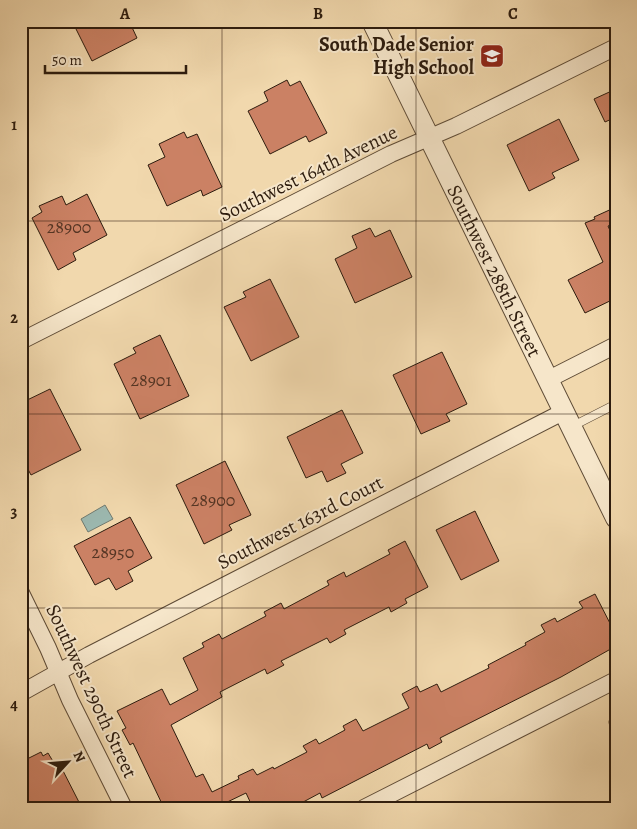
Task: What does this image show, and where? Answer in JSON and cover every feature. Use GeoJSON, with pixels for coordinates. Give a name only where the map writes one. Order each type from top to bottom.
{"type":"FeatureCollection","features":[{"type":"Feature","properties":{"kind":"street","name":"Southwest 288th Street"},"geometry":{"type":"LineString","coordinates":[[372,21],[616,518]]}},
{"type":"Feature","properties":{"kind":"street","name":"Southwest 164th Avenue"},"geometry":{"type":"LineString","coordinates":[[21,341],[391,154],[465,122],[616,47]]}},
{"type":"Feature","properties":{"kind":"street"},"geometry":{"type":"LineString","coordinates":[[547,380],[616,345]]}},
{"type":"Feature","properties":{"kind":"street","name":"Southwest 163rd Court"},"geometry":{"type":"LineString","coordinates":[[21,693],[58,672],[566,419]]}},
{"type":"Feature","properties":{"kind":"street","name":"Southwest 290th Street"},"geometry":{"type":"LineString","coordinates":[[21,592],[70,700],[124,808]]}},
{"type":"Feature","properties":{"kind":"street"},"geometry":{"type":"LineString","coordinates":[[364,808],[616,680]]}},
{"type":"Feature","properties":{"kind":"lane"},"geometry":{"type":"LineString","coordinates":[[566,419],[616,404]]}},
{"type":"Feature","properties":{"kind":"lane"},"geometry":{"type":"LineString","coordinates":[[616,714],[613,722],[616,733]]}},
{"type":"Feature","properties":{"kind":"water"},"geometry":{"type":"Polygon","coordinates":[[[105,505],[113,519],[88,532],[81,519],[105,505]]]}},
{"type":"Feature","properties":{"kind":"building"},"geometry":{"type":"Polygon","coordinates":[[[72,21],[129,21],[137,38],[92,61],[72,21]]]}},
{"type":"Feature","properties":{"kind":"building"},"geometry":{"type":"Polygon","coordinates":[[[287,80],[290,86],[300,81],[327,133],[309,142],[306,136],[270,154],[248,111],[268,101],[264,92],[287,80]]]}},
{"type":"Feature","properties":{"kind":"building"},"geometry":{"type":"Polygon","coordinates":[[[616,89],[616,117],[605,122],[594,99],[616,89]]]}},
{"type":"Feature","properties":{"kind":"building"},"geometry":{"type":"Polygon","coordinates":[[[559,119],[579,160],[552,173],[555,178],[529,191],[507,145],[559,119]]]}},
{"type":"Feature","properties":{"kind":"building"},"geometry":{"type":"Polygon","coordinates":[[[184,132],[187,138],[197,134],[222,187],[203,196],[201,190],[167,206],[148,165],[165,157],[159,144],[184,132]]]}},
{"type":"Feature","properties":{"kind":"building"},"geometry":{"type":"Polygon","coordinates":[[[87,194],[107,235],[73,253],[76,260],[58,270],[32,218],[42,212],[39,206],[62,196],[66,205],[87,194]]]}},
{"type":"Feature","properties":{"kind":"building"},"geometry":{"type":"Polygon","coordinates":[[[616,207],[616,223],[608,226],[616,244],[616,298],[585,313],[568,280],[603,262],[585,223],[616,207]]]}},
{"type":"Feature","properties":{"kind":"building"},"geometry":{"type":"Polygon","coordinates":[[[370,228],[375,237],[390,230],[412,277],[355,303],[335,259],[357,248],[352,236],[370,228]]]}},
{"type":"Feature","properties":{"kind":"building"},"geometry":{"type":"Polygon","coordinates":[[[270,279],[299,337],[251,361],[224,307],[246,297],[243,292],[270,279]]]}},
{"type":"Feature","properties":{"kind":"building"},"geometry":{"type":"Polygon","coordinates":[[[160,335],[189,396],[140,419],[114,364],[136,353],[133,348],[160,335]]]}},
{"type":"Feature","properties":{"kind":"building"},"geometry":{"type":"Polygon","coordinates":[[[442,352],[467,404],[446,414],[450,421],[421,434],[393,375],[442,352]]]}},
{"type":"Feature","properties":{"kind":"building"},"geometry":{"type":"Polygon","coordinates":[[[50,389],[81,450],[31,475],[21,456],[21,403],[50,389]]]}},
{"type":"Feature","properties":{"kind":"building"},"geometry":{"type":"Polygon","coordinates":[[[342,410],[363,453],[341,464],[346,473],[327,482],[322,471],[306,478],[287,437],[342,410]]]}},
{"type":"Feature","properties":{"kind":"building"},"geometry":{"type":"Polygon","coordinates":[[[225,461],[251,515],[229,525],[232,530],[204,544],[176,485],[225,461]]]}},
{"type":"Feature","properties":{"kind":"building"},"geometry":{"type":"Polygon","coordinates":[[[475,511],[499,561],[461,580],[436,530],[475,511]]]}},
{"type":"Feature","properties":{"kind":"building"},"geometry":{"type":"Polygon","coordinates":[[[130,517],[152,558],[128,571],[133,581],[116,590],[109,578],[95,585],[74,546],[130,517]]]}},
{"type":"Feature","properties":{"kind":"building"},"geometry":{"type":"Polygon","coordinates":[[[405,541],[428,587],[405,599],[407,603],[391,612],[389,607],[344,630],[346,634],[330,643],[327,638],[281,661],[284,665],[267,674],[265,669],[220,692],[222,697],[171,725],[196,777],[203,774],[212,792],[239,779],[238,776],[253,769],[257,775],[273,767],[274,769],[307,752],[303,746],[316,739],[319,744],[345,730],[343,726],[356,719],[363,731],[409,708],[402,694],[417,686],[420,692],[437,684],[441,692],[489,668],[488,665],[526,645],[525,643],[545,632],[541,625],[555,618],[557,622],[583,608],[579,602],[595,594],[616,635],[616,646],[561,677],[440,738],[442,742],[429,749],[427,744],[322,798],[320,793],[292,808],[253,808],[246,793],[219,806],[220,808],[164,808],[133,743],[130,745],[122,730],[126,728],[117,711],[162,689],[170,705],[198,690],[183,658],[204,647],[202,643],[219,634],[222,639],[266,616],[264,612],[281,603],[284,609],[329,585],[327,581],[344,572],[346,577],[390,554],[388,550],[405,541]]]}},
{"type":"Feature","properties":{"kind":"building"},"geometry":{"type":"Polygon","coordinates":[[[41,752],[43,756],[48,753],[54,763],[58,761],[82,808],[21,808],[21,762],[41,752]]]}},
{"type":"Feature","properties":{"kind":"place","name":"South Dade Senior High School"},"geometry":{"type":"Point","coordinates":[492,56]}}]}
